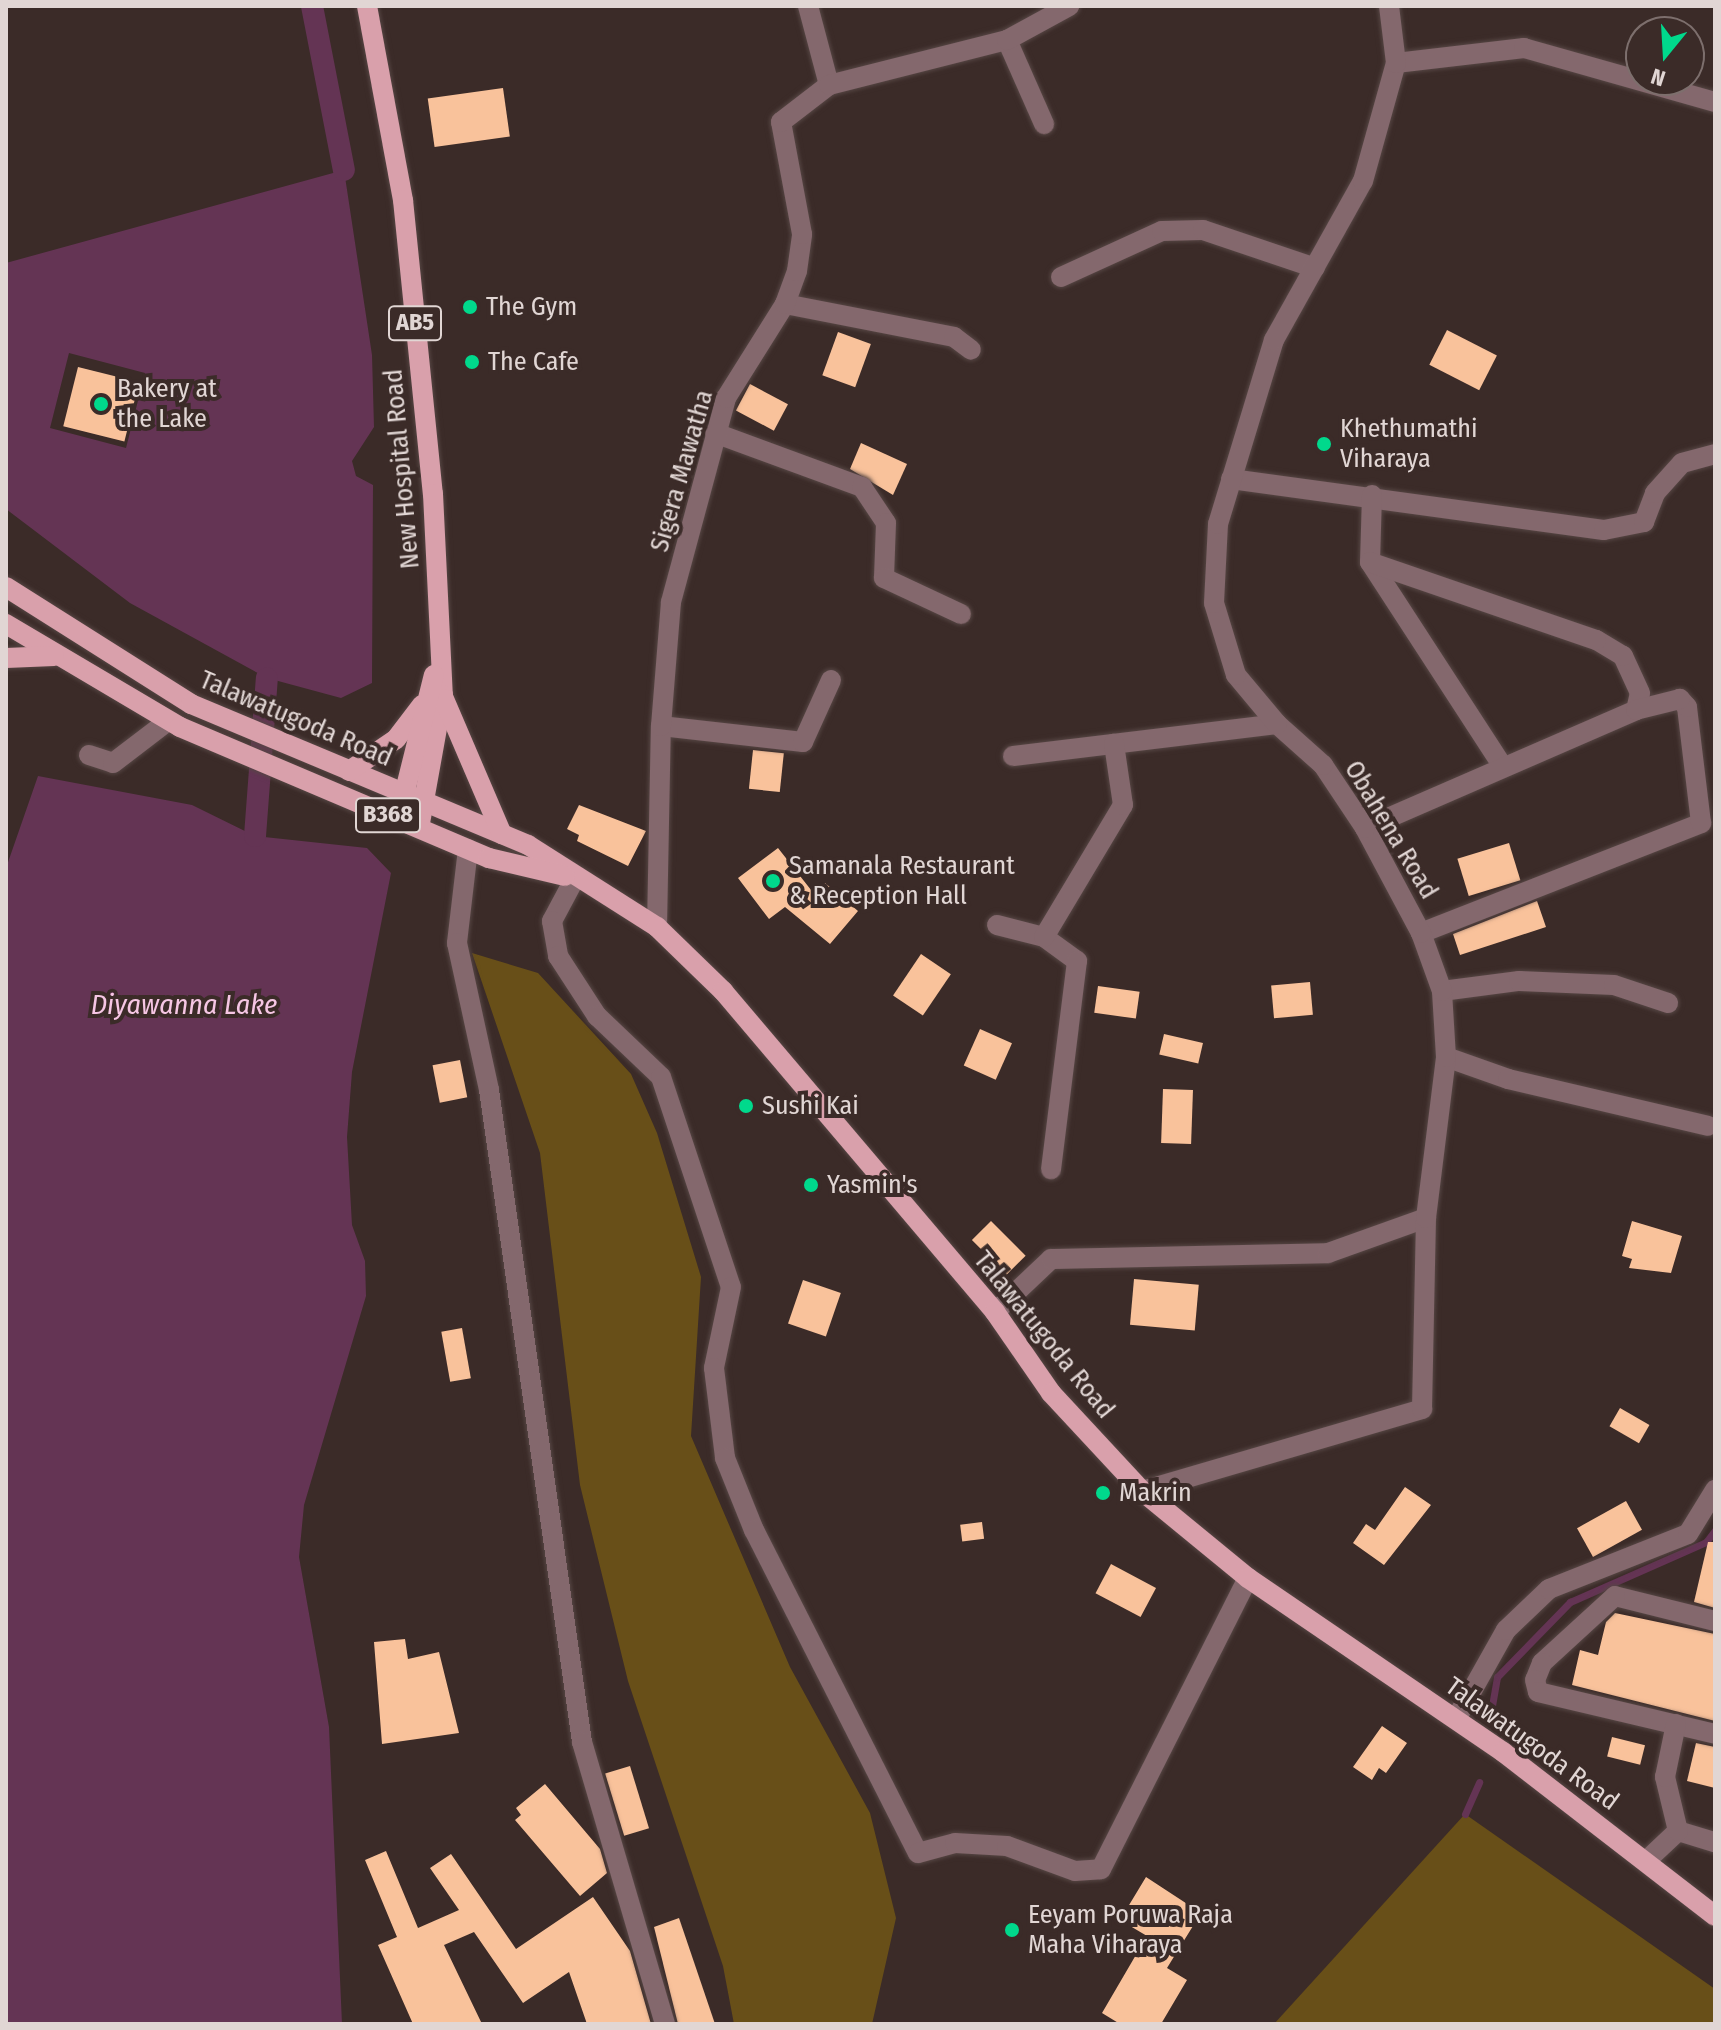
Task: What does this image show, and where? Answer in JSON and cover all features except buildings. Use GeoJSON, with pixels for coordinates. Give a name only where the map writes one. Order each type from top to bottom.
{"type":"FeatureCollection","features":[{"type":"Feature","properties":{"kind":"main road","name":"New Hospital Road"},"geometry":{"type":"LineString","coordinates":[[367,6],[403,200],[433,494],[441,644],[428,804],[419,828]]}},
{"type":"Feature","properties":{"kind":"main road","name":"Talawatugoda Road"},"geometry":{"type":"LineString","coordinates":[[9,595],[191,704],[502,834],[657,927],[723,991],[995,1312],[1051,1393],[1142,1491],[1248,1578],[1456,1719],[1715,1916]]}},
{"type":"Feature","properties":{"kind":"main road","name":"Talawatugoda Road"},"geometry":{"type":"LineString","coordinates":[[6,624],[54,656],[174,724],[468,849],[575,878]]}},
{"type":"Feature","properties":{"kind":"main road"},"geometry":{"type":"LineString","coordinates":[[6,658],[54,656]]}},
{"type":"Feature","properties":{"kind":"main road","name":"New Hospital Road"},"geometry":{"type":"LineString","coordinates":[[397,819],[437,693]]}},
{"type":"Feature","properties":{"kind":"main road"},"geometry":{"type":"LineString","coordinates":[[437,693],[502,834]]}},
{"type":"Feature","properties":{"kind":"main road","name":"AB5"},"geometry":{"type":"LineString","coordinates":[[349,771],[396,739],[437,693]]}},
{"type":"Feature","properties":{"kind":"street"},"geometry":{"type":"LineString","coordinates":[[808,6],[829,85]]}},
{"type":"Feature","properties":{"kind":"street","name":"Sigera Mawatha"},"geometry":{"type":"LineString","coordinates":[[657,927],[661,726],[671,602],[726,398],[785,304],[802,234],[781,122],[829,85],[1007,40],[1069,6]]}},
{"type":"Feature","properties":{"kind":"street","name":"Obahena Road"},"geometry":{"type":"LineString","coordinates":[[1142,1491],[1422,1409],[1426,1218],[1446,1057],[1442,991],[1421,933],[1365,828],[1323,765],[1277,724],[1236,675],[1214,603],[1218,524],[1274,340],[1363,181],[1396,63],[1389,6]]}},
{"type":"Feature","properties":{"kind":"street"},"geometry":{"type":"LineString","coordinates":[[1007,40],[1044,124]]}},
{"type":"Feature","properties":{"kind":"street"},"geometry":{"type":"LineString","coordinates":[[1396,63],[1524,48],[1715,102]]}},
{"type":"Feature","properties":{"kind":"street"},"geometry":{"type":"LineString","coordinates":[[1061,277],[1162,231],[1203,230],[1315,268]]}},
{"type":"Feature","properties":{"kind":"street"},"geometry":{"type":"LineString","coordinates":[[785,304],[954,337],[971,350]]}},
{"type":"Feature","properties":{"kind":"street"},"geometry":{"type":"LineString","coordinates":[[715,433],[862,487],[886,523],[884,578],[961,614]]}},
{"type":"Feature","properties":{"kind":"street"},"geometry":{"type":"LineString","coordinates":[[1231,479],[1372,495],[1604,530],[1644,522],[1655,493],[1682,463],[1715,454]]}},
{"type":"Feature","properties":{"kind":"street"},"geometry":{"type":"LineString","coordinates":[[1372,495],[1370,562],[1503,767]]}},
{"type":"Feature","properties":{"kind":"street"},"geometry":{"type":"LineString","coordinates":[[1370,562],[1596,640],[1623,656],[1640,693],[1636,710]]}},
{"type":"Feature","properties":{"kind":"street"},"geometry":{"type":"LineString","coordinates":[[661,726],[803,742],[831,680]]}},
{"type":"Feature","properties":{"kind":"street"},"geometry":{"type":"LineString","coordinates":[[1365,828],[1636,710],[1680,699],[1687,707],[1701,823],[1421,933]]}},
{"type":"Feature","properties":{"kind":"street"},"geometry":{"type":"LineString","coordinates":[[89,755],[113,763],[174,724]]}},
{"type":"Feature","properties":{"kind":"street"},"geometry":{"type":"LineString","coordinates":[[1013,756],[1277,724]]}},
{"type":"Feature","properties":{"kind":"street"},"geometry":{"type":"LineString","coordinates":[[1044,937],[1123,805],[1114,744]]}},
{"type":"Feature","properties":{"kind":"street"},"geometry":{"type":"LineString","coordinates":[[468,849],[457,943],[489,1090],[582,1742],[665,2024]]}},
{"type":"Feature","properties":{"kind":"street"},"geometry":{"type":"LineString","coordinates":[[575,878],[552,921],[558,956],[597,1016],[661,1077],[731,1287],[714,1368],[725,1458],[754,1530],[918,1853],[955,1843],[1007,1846],[1075,1871],[1101,1869],[1248,1578]]}},
{"type":"Feature","properties":{"kind":"street"},"geometry":{"type":"LineString","coordinates":[[997,925],[1044,937],[1077,961],[1051,1169]]}},
{"type":"Feature","properties":{"kind":"street"},"geometry":{"type":"LineString","coordinates":[[1442,991],[1519,981],[1614,985],[1668,1003]]}},
{"type":"Feature","properties":{"kind":"street"},"geometry":{"type":"LineString","coordinates":[[1446,1057],[1508,1079],[1708,1126]]}},
{"type":"Feature","properties":{"kind":"street"},"geometry":{"type":"LineString","coordinates":[[995,1312],[1051,1259],[1328,1253],[1426,1218]]}},
{"type":"Feature","properties":{"kind":"street"},"geometry":{"type":"LineString","coordinates":[[1456,1719],[1506,1630],[1549,1589],[1688,1534],[1715,1490]]}},
{"type":"Feature","properties":{"kind":"street"},"geometry":{"type":"LineString","coordinates":[[1715,1621],[1615,1596],[1542,1663],[1535,1680],[1538,1692],[1715,1734]]}},
{"type":"Feature","properties":{"kind":"street"},"geometry":{"type":"LineString","coordinates":[[1676,1724],[1665,1777],[1678,1831]]}},
{"type":"Feature","properties":{"kind":"street"},"geometry":{"type":"LineString","coordinates":[[1646,1861],[1678,1831]]}},
{"type":"Feature","properties":{"kind":"street"},"geometry":{"type":"LineString","coordinates":[[1678,1831],[1715,1842]]}},
{"type":"Feature","properties":{"kind":"shaded area"},"geometry":{"type":"Polygon","coordinates":[[[472,953],[538,973],[631,1074],[657,1133],[701,1277],[691,1436],[790,1667],[870,1813],[896,1918],[872,2024],[734,2024],[723,1966],[628,1681],[580,1485],[540,1153],[472,953]]]}},
{"type":"Feature","properties":{"kind":"shaded area"},"geometry":{"type":"Polygon","coordinates":[[[1465,1814],[1715,1989],[1715,2024],[1274,2024],[1465,1814]]]}},
{"type":"Feature","properties":{"kind":"water"},"geometry":{"type":"Polygon","coordinates":[[[344,170],[372,355],[374,427],[352,461],[356,476],[373,485],[372,683],[341,698],[267,678],[130,603],[6,509],[6,263],[344,170]],[[69,353],[50,428],[126,448],[145,373],[69,353]]]}},
{"type":"Feature","properties":{"kind":"water","name":"Diyawanna Lake"},"geometry":{"type":"Polygon","coordinates":[[[38,776],[192,805],[255,836],[367,848],[391,873],[352,1072],[347,1137],[352,1225],[365,1261],[366,1296],[304,1505],[299,1557],[329,1727],[342,2024],[6,2024],[6,868],[38,776]]]}},
{"type":"Feature","properties":{"kind":"waterway"},"geometry":{"type":"LineString","coordinates":[[312,6],[344,170]]}},
{"type":"Feature","properties":{"kind":"waterway"},"geometry":{"type":"LineString","coordinates":[[255,836],[267,678]]}},
{"type":"Feature","properties":{"kind":"waterway"},"geometry":{"type":"LineString","coordinates":[[1489,1723],[1497,1677],[1570,1602],[1706,1542],[1715,1530]]}},
{"type":"Feature","properties":{"kind":"waterway"},"geometry":{"type":"LineString","coordinates":[[1465,1814],[1479,1782]]}},
{"type":"Feature","properties":{"kind":"place","name":"The Gym"},"geometry":{"type":"Point","coordinates":[470,307]}},
{"type":"Feature","properties":{"kind":"place","name":"The Cafe"},"geometry":{"type":"Point","coordinates":[472,362]}},
{"type":"Feature","properties":{"kind":"place","name":"Bakery at the Lake"},"geometry":{"type":"Point","coordinates":[101,404]}},
{"type":"Feature","properties":{"kind":"place","name":"Khethumathi Viharaya"},"geometry":{"type":"Point","coordinates":[1324,444]}},
{"type":"Feature","properties":{"kind":"place","name":"Samanala Restaurant & Reception Hall"},"geometry":{"type":"Point","coordinates":[773,881]}},
{"type":"Feature","properties":{"kind":"place","name":"Sushi Kai"},"geometry":{"type":"Point","coordinates":[746,1106]}},
{"type":"Feature","properties":{"kind":"place","name":"Yasmin's"},"geometry":{"type":"Point","coordinates":[811,1185]}},
{"type":"Feature","properties":{"kind":"place","name":"Makrin"},"geometry":{"type":"Point","coordinates":[1103,1493]}},
{"type":"Feature","properties":{"kind":"place","name":"Eeyam Poruwa Raja Maha Viharaya"},"geometry":{"type":"Point","coordinates":[1012,1930]}}]}
